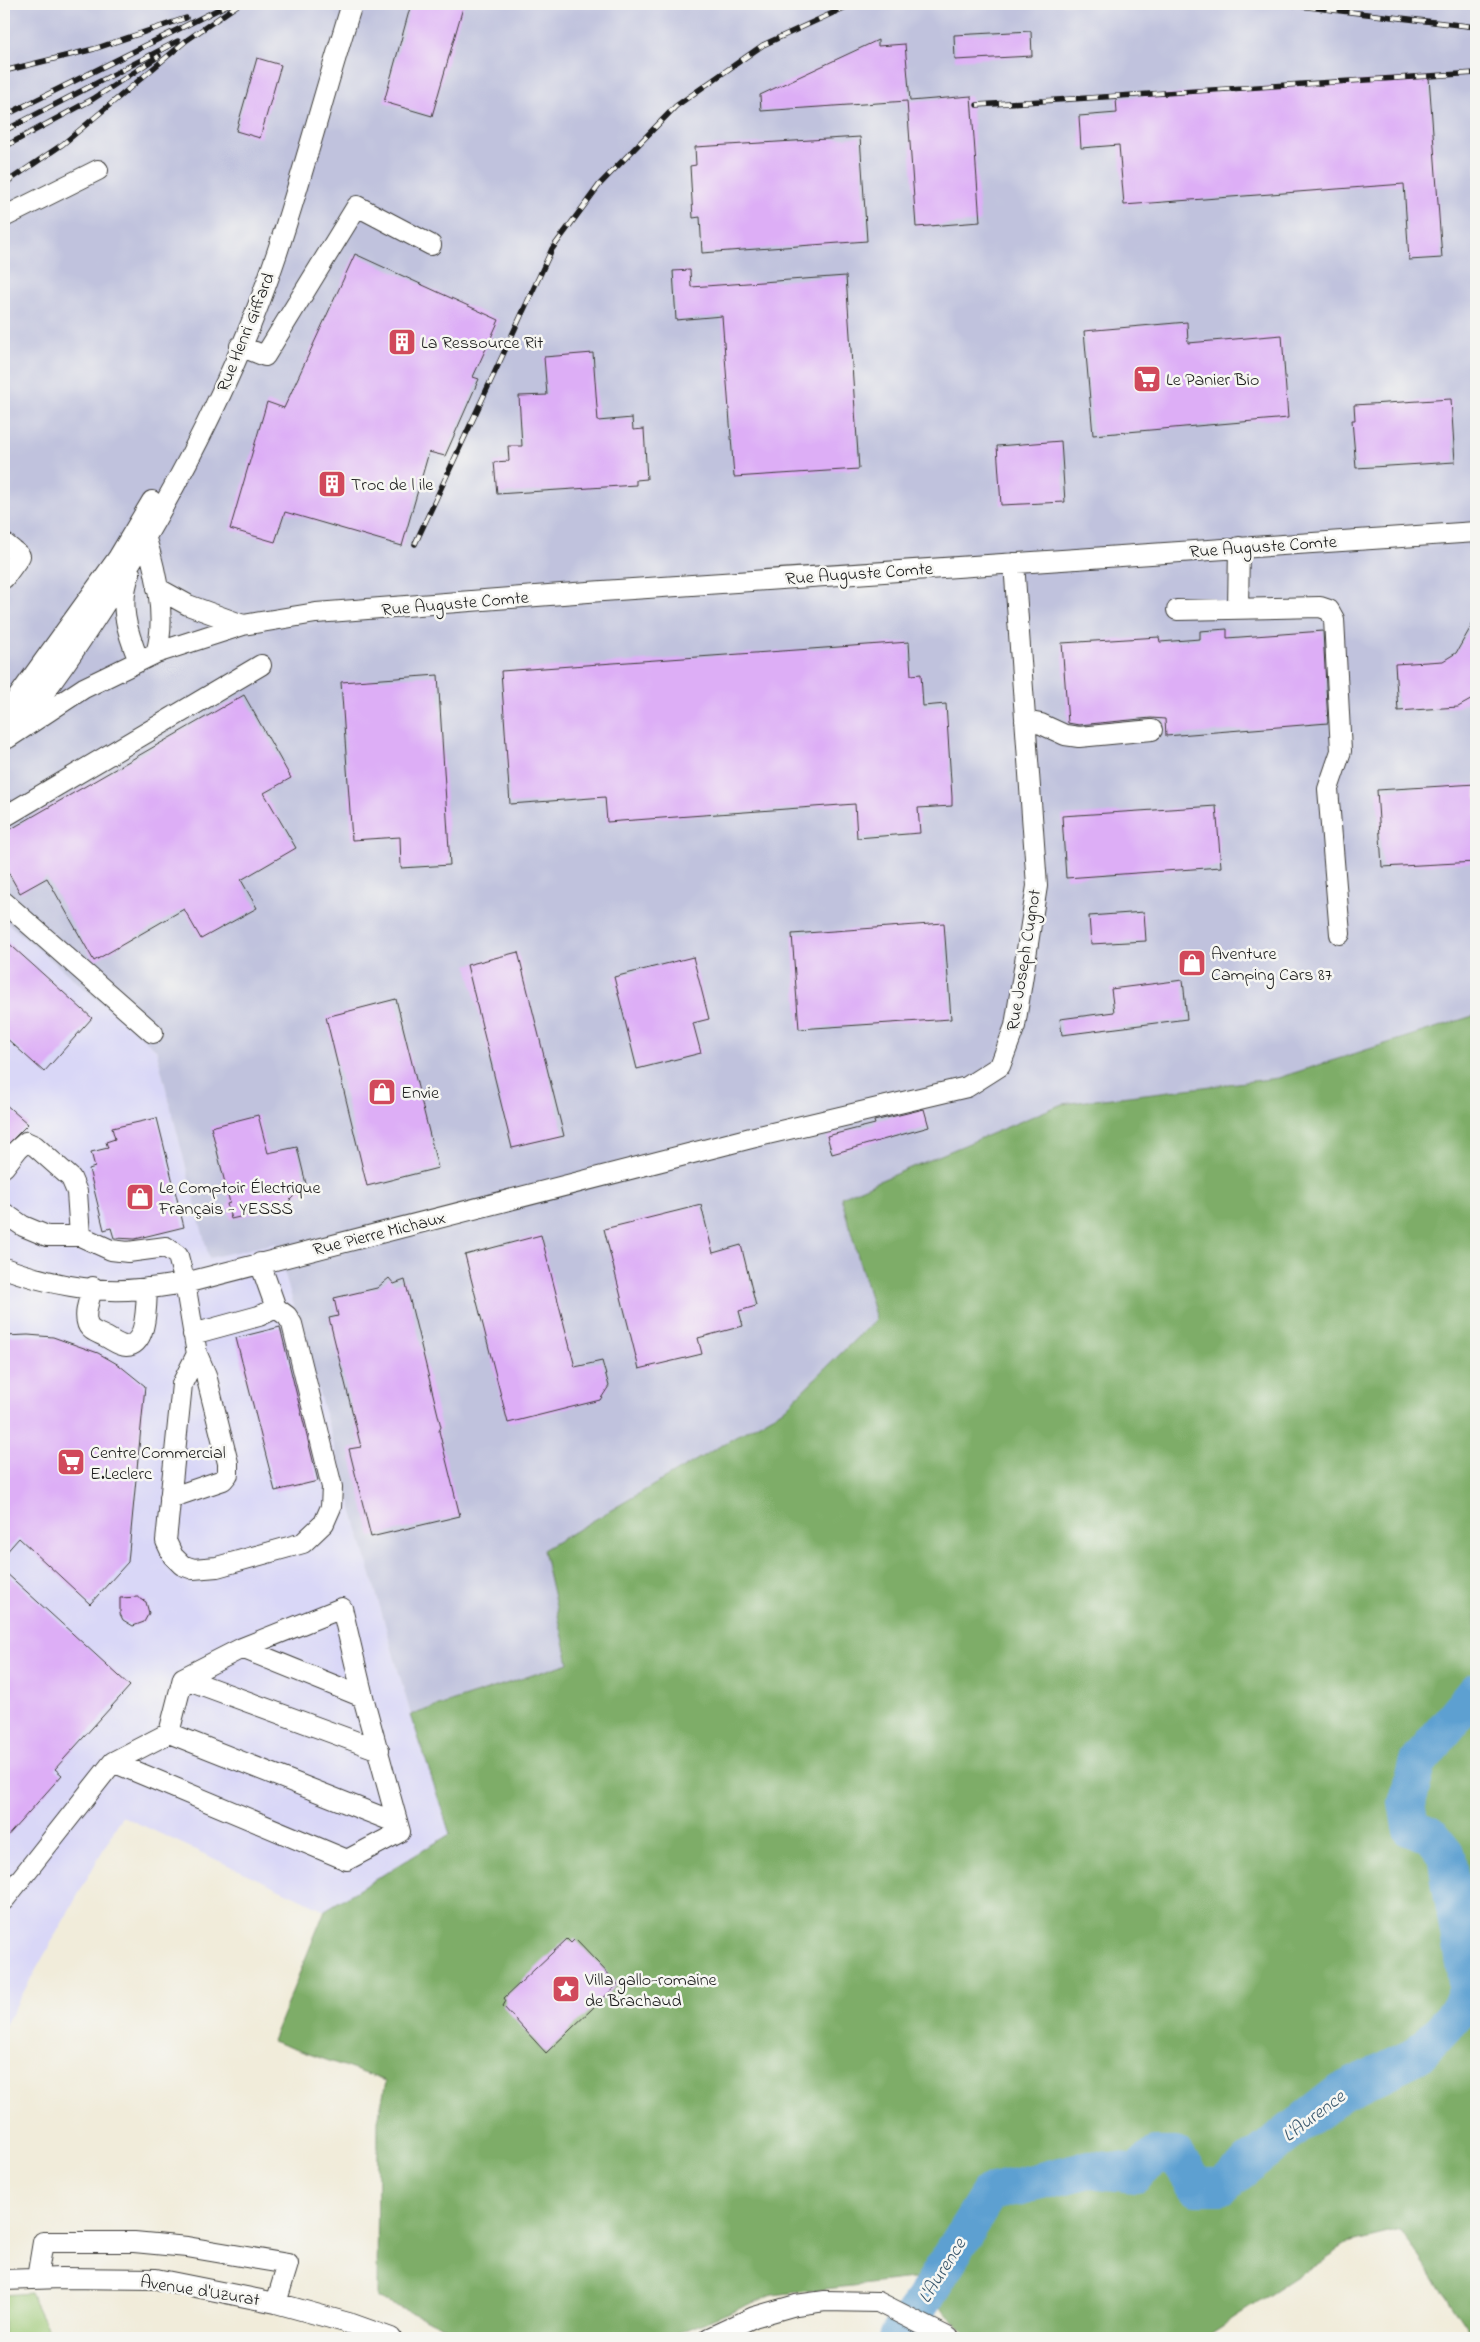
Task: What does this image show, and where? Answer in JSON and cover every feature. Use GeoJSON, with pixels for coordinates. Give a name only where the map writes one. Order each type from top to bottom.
{"type":"FeatureCollection","features":[{"type":"Feature","properties":{"kind":"street","name":"Rue Henri Giffard"},"geometry":{"type":"LineString","coordinates":[[141,547],[206,424],[251,322],[277,254],[352,4]]}},
{"type":"Feature","properties":{"kind":"street"},"geometry":{"type":"LineString","coordinates":[[4,217],[98,170]]}},
{"type":"Feature","properties":{"kind":"street"},"geometry":{"type":"LineString","coordinates":[[240,346],[265,356],[357,206],[431,246]]}},
{"type":"Feature","properties":{"kind":"street"},"geometry":{"type":"LineString","coordinates":[[6,740],[5,715],[118,558],[185,441],[236,338],[243,327],[251,322]]}},
{"type":"Feature","properties":{"kind":"street","name":"Rue Auguste Comte"},"geometry":{"type":"LineString","coordinates":[[6,740],[84,688],[148,657],[243,625],[316,613],[1239,547],[1476,532]]}},
{"type":"Feature","properties":{"kind":"street"},"geometry":{"type":"LineString","coordinates":[[4,543],[20,556],[4,578]]}},
{"type":"Feature","properties":{"kind":"street"},"geometry":{"type":"LineString","coordinates":[[6,740],[33,708],[71,656],[141,547]]}},
{"type":"Feature","properties":{"kind":"street"},"geometry":{"type":"LineString","coordinates":[[141,547],[155,568],[158,588],[160,621],[148,657]]}},
{"type":"Feature","properties":{"kind":"street"},"geometry":{"type":"LineString","coordinates":[[141,547],[125,586],[123,611],[128,632],[148,657]]}},
{"type":"Feature","properties":{"kind":"street"},"geometry":{"type":"LineString","coordinates":[[1238,609],[1239,547]]}},
{"type":"Feature","properties":{"kind":"street","name":"Rue Joseph Cugnot"},"geometry":{"type":"LineString","coordinates":[[751,1138],[967,1086],[1000,1066],[1015,1026],[1037,886],[1014,563]]}},
{"type":"Feature","properties":{"kind":"street"},"geometry":{"type":"LineString","coordinates":[[158,588],[188,606],[243,625]]}},
{"type":"Feature","properties":{"kind":"street"},"geometry":{"type":"LineString","coordinates":[[1177,610],[1320,607],[1329,610],[1334,619],[1342,752],[1328,789],[1340,934]]}},
{"type":"Feature","properties":{"kind":"street"},"geometry":{"type":"LineString","coordinates":[[4,817],[262,665]]}},
{"type":"Feature","properties":{"kind":"street"},"geometry":{"type":"LineString","coordinates":[[1025,721],[1041,724],[1065,735],[1079,737],[1152,730]]}},
{"type":"Feature","properties":{"kind":"street"},"geometry":{"type":"LineString","coordinates":[[4,902],[153,1033]]}},
{"type":"Feature","properties":{"kind":"street","name":"Rue Pierre Michaux"},"geometry":{"type":"LineString","coordinates":[[4,1268],[57,1284],[93,1288],[147,1288],[185,1283],[751,1138]]}},
{"type":"Feature","properties":{"kind":"street"},"geometry":{"type":"LineString","coordinates":[[4,1167],[26,1142],[36,1146],[71,1178],[78,1192],[80,1236]]}},
{"type":"Feature","properties":{"kind":"street"},"geometry":{"type":"LineString","coordinates":[[4,1213],[23,1226],[47,1236],[80,1236],[111,1250],[128,1252],[166,1247],[178,1256],[185,1283],[197,1354],[206,1374],[228,1463],[228,1474],[223,1480],[170,1498]]}},
{"type":"Feature","properties":{"kind":"street"},"geometry":{"type":"LineString","coordinates":[[197,1354],[182,1384],[166,1541],[173,1556],[182,1565],[193,1569],[216,1567],[302,1543],[324,1523],[331,1507],[332,1487],[292,1324],[287,1316],[276,1308],[260,1263]]}},
{"type":"Feature","properties":{"kind":"street"},"geometry":{"type":"LineString","coordinates":[[93,1288],[86,1317],[87,1324],[92,1330],[121,1345],[128,1346],[134,1343],[142,1334],[145,1321],[147,1288]]}},
{"type":"Feature","properties":{"kind":"street"},"geometry":{"type":"LineString","coordinates":[[193,1334],[258,1316],[276,1308]]}},
{"type":"Feature","properties":{"kind":"street"},"geometry":{"type":"LineString","coordinates":[[4,1900],[113,1762],[169,1733],[183,1678],[242,1648],[342,1608],[363,1697],[400,1832],[347,1860],[113,1762]]}},
{"type":"Feature","properties":{"kind":"street"},"geometry":{"type":"LineString","coordinates":[[242,1648],[363,1697]]}},
{"type":"Feature","properties":{"kind":"street"},"geometry":{"type":"LineString","coordinates":[[183,1678],[379,1750]]}},
{"type":"Feature","properties":{"kind":"street"},"geometry":{"type":"LineString","coordinates":[[169,1733],[397,1823]]}},
{"type":"Feature","properties":{"kind":"street"},"geometry":{"type":"LineString","coordinates":[[37,2278],[43,2242],[134,2242],[187,2247],[288,2264],[276,2303]]}},
{"type":"Feature","properties":{"kind":"street","name":"Avenue d'Uzurat"},"geometry":{"type":"LineString","coordinates":[[4,2280],[37,2278],[156,2279],[276,2303],[352,2324],[391,2338]]}},
{"type":"Feature","properties":{"kind":"street"},"geometry":{"type":"LineString","coordinates":[[709,2338],[754,2317],[796,2305],[825,2301],[878,2302],[890,2306],[949,2338]]}},
{"type":"Feature","properties":{"kind":"shaded area"},"geometry":{"type":"Polygon","coordinates":[[[4,4],[1476,4],[1476,1015],[1278,1078],[1062,1104],[841,1197],[876,1319],[785,1408],[543,1550],[569,1663],[411,1715],[276,1243],[209,1258],[156,1049],[4,920],[4,4]]]}},
{"type":"Feature","properties":{"kind":"shaded area"},"geometry":{"type":"Polygon","coordinates":[[[4,920],[156,1049],[209,1257],[276,1242],[411,1715],[450,1834],[325,1910],[122,1816],[4,2027],[4,920]]]}},
{"type":"Feature","properties":{"kind":"green space"},"geometry":{"type":"Polygon","coordinates":[[[1476,1015],[1476,2338],[1473,2338],[1401,2230],[1351,2242],[1204,2338],[971,2338],[913,2279],[773,2295],[666,2338],[470,2338],[377,2298],[378,2120],[386,2081],[272,2041],[325,1910],[450,1834],[411,1715],[569,1663],[543,1550],[785,1408],[876,1319],[841,1197],[1062,1104],[1278,1078],[1476,1015]]]}},
{"type":"Feature","properties":{"kind":"green space"},"geometry":{"type":"Polygon","coordinates":[[[30,2293],[52,2338],[4,2338],[4,2295],[30,2293]]]}},
{"type":"Feature","properties":{"kind":"building"},"geometry":{"type":"Polygon","coordinates":[[[411,4],[464,4],[432,116],[384,102],[411,4]]]}},
{"type":"Feature","properties":{"kind":"building"},"geometry":{"type":"Polygon","coordinates":[[[1031,31],[1032,56],[955,60],[954,35],[1031,31]]]}},
{"type":"Feature","properties":{"kind":"building"},"geometry":{"type":"Polygon","coordinates":[[[878,40],[878,46],[905,44],[910,101],[971,96],[980,222],[916,227],[907,101],[761,111],[760,95],[878,40]]]}},
{"type":"Feature","properties":{"kind":"building"},"geometry":{"type":"Polygon","coordinates":[[[257,58],[281,65],[260,138],[236,131],[257,58]]]}},
{"type":"Feature","properties":{"kind":"building"},"geometry":{"type":"Polygon","coordinates":[[[1429,77],[1442,258],[1409,260],[1404,184],[1124,205],[1119,145],[1081,148],[1079,116],[1117,113],[1116,98],[1429,77]]]}},
{"type":"Feature","properties":{"kind":"building"},"geometry":{"type":"Polygon","coordinates":[[[860,137],[867,241],[702,253],[700,217],[693,218],[690,166],[696,165],[695,147],[860,137]]]}},
{"type":"Feature","properties":{"kind":"building"},"geometry":{"type":"Polygon","coordinates":[[[355,254],[499,320],[473,377],[479,379],[445,456],[429,452],[402,546],[285,512],[275,542],[230,529],[267,402],[284,408],[355,254]]]}},
{"type":"Feature","properties":{"kind":"building"},"geometry":{"type":"Polygon","coordinates":[[[690,270],[691,287],[846,276],[859,469],[734,477],[722,316],[676,320],[673,271],[690,270]]]}},
{"type":"Feature","properties":{"kind":"building"},"geometry":{"type":"Polygon","coordinates":[[[1187,322],[1188,343],[1282,335],[1288,418],[1093,435],[1084,331],[1187,322]]]}},
{"type":"Feature","properties":{"kind":"building"},"geometry":{"type":"Polygon","coordinates":[[[593,353],[598,421],[632,418],[633,430],[644,429],[647,479],[636,480],[636,485],[497,494],[494,462],[509,461],[508,446],[522,446],[519,396],[547,395],[544,357],[593,353]]]}},
{"type":"Feature","properties":{"kind":"building"},"geometry":{"type":"Polygon","coordinates":[[[1451,399],[1455,462],[1356,468],[1352,420],[1355,420],[1354,405],[1451,399]]]}},
{"type":"Feature","properties":{"kind":"building"},"geometry":{"type":"Polygon","coordinates":[[[1061,441],[1065,502],[1001,505],[997,446],[1061,441]]]}},
{"type":"Feature","properties":{"kind":"building"},"geometry":{"type":"Polygon","coordinates":[[[1476,618],[1476,697],[1458,707],[1398,711],[1395,664],[1443,661],[1456,653],[1476,618]]]}},
{"type":"Feature","properties":{"kind":"building"},"geometry":{"type":"Polygon","coordinates":[[[1227,629],[1227,638],[1323,631],[1328,723],[1166,736],[1165,719],[1151,718],[1079,725],[1068,723],[1062,643],[1159,637],[1160,642],[1200,639],[1200,631],[1227,629]]]}},
{"type":"Feature","properties":{"kind":"building"},"geometry":{"type":"Polygon","coordinates":[[[909,642],[911,675],[921,674],[923,706],[946,704],[952,797],[952,806],[918,808],[920,833],[857,838],[855,804],[607,822],[605,797],[510,804],[501,671],[909,642]]]}},
{"type":"Feature","properties":{"kind":"building"},"geometry":{"type":"Polygon","coordinates":[[[438,675],[450,865],[401,868],[400,837],[352,840],[341,682],[438,675]]]}},
{"type":"Feature","properties":{"kind":"building"},"geometry":{"type":"Polygon","coordinates":[[[244,695],[291,778],[264,793],[296,848],[241,880],[257,908],[201,939],[184,909],[94,961],[47,878],[20,893],[4,865],[4,833],[244,695]]]}},
{"type":"Feature","properties":{"kind":"building"},"geometry":{"type":"Polygon","coordinates":[[[1476,784],[1476,862],[1382,867],[1377,790],[1476,784]]]}},
{"type":"Feature","properties":{"kind":"building"},"geometry":{"type":"Polygon","coordinates":[[[1216,806],[1221,867],[1066,878],[1062,816],[1216,806]]]}},
{"type":"Feature","properties":{"kind":"building"},"geometry":{"type":"Polygon","coordinates":[[[1144,912],[1146,941],[1091,944],[1089,916],[1144,912]]]}},
{"type":"Feature","properties":{"kind":"building"},"geometry":{"type":"Polygon","coordinates":[[[944,923],[951,1019],[799,1029],[792,934],[944,923]]]}},
{"type":"Feature","properties":{"kind":"building"},"geometry":{"type":"Polygon","coordinates":[[[4,939],[92,1018],[44,1072],[4,1036],[4,939]]]}},
{"type":"Feature","properties":{"kind":"building"},"geometry":{"type":"Polygon","coordinates":[[[518,952],[564,1136],[512,1148],[467,965],[518,952]]]}},
{"type":"Feature","properties":{"kind":"building"},"geometry":{"type":"Polygon","coordinates":[[[693,957],[709,1019],[693,1023],[701,1053],[637,1069],[614,977],[693,957]]]}},
{"type":"Feature","properties":{"kind":"building"},"geometry":{"type":"Polygon","coordinates":[[[1183,980],[1187,1019],[1062,1035],[1060,1019],[1114,1012],[1111,989],[1183,980]]]}},
{"type":"Feature","properties":{"kind":"building","name":"Envie"},"geometry":{"type":"Polygon","coordinates":[[[396,999],[438,1168],[367,1186],[326,1017],[396,999]]]}},
{"type":"Feature","properties":{"kind":"building"},"geometry":{"type":"Polygon","coordinates":[[[4,1103],[28,1124],[4,1148],[4,1103]]]}},
{"type":"Feature","properties":{"kind":"building"},"geometry":{"type":"Polygon","coordinates":[[[924,1109],[929,1127],[832,1154],[827,1136],[875,1124],[874,1121],[924,1109]]]}},
{"type":"Feature","properties":{"kind":"building"},"geometry":{"type":"Polygon","coordinates":[[[258,1115],[268,1153],[297,1147],[308,1192],[295,1195],[283,1207],[231,1219],[227,1204],[230,1203],[211,1127],[258,1115]]]}},
{"type":"Feature","properties":{"kind":"building","name":"Le Comptoir Électrique Français - YESSS"},"geometry":{"type":"Polygon","coordinates":[[[157,1118],[184,1227],[135,1239],[114,1238],[111,1228],[104,1230],[89,1169],[95,1167],[91,1152],[108,1148],[106,1142],[115,1139],[112,1128],[157,1118]]]}},
{"type":"Feature","properties":{"kind":"building"},"geometry":{"type":"Polygon","coordinates":[[[701,1205],[713,1253],[741,1245],[756,1306],[739,1311],[743,1326],[698,1338],[702,1354],[639,1369],[604,1229],[701,1205]]]}},
{"type":"Feature","properties":{"kind":"building"},"geometry":{"type":"Polygon","coordinates":[[[541,1235],[575,1367],[602,1361],[609,1386],[600,1400],[508,1423],[465,1255],[541,1235]]]}},
{"type":"Feature","properties":{"kind":"building"},"geometry":{"type":"Polygon","coordinates":[[[389,1278],[394,1284],[405,1280],[441,1427],[439,1431],[460,1516],[371,1537],[349,1449],[361,1447],[329,1318],[338,1316],[334,1298],[377,1288],[389,1278]]]}},
{"type":"Feature","properties":{"kind":"building"},"geometry":{"type":"Polygon","coordinates":[[[280,1327],[318,1481],[275,1491],[236,1338],[280,1327]]]}},
{"type":"Feature","properties":{"kind":"building","name":"Centre Commercial E.Leclerc"},"geometry":{"type":"Polygon","coordinates":[[[4,1336],[53,1337],[98,1353],[119,1365],[145,1386],[128,1562],[90,1604],[19,1538],[4,1555],[4,1336]]]}},
{"type":"Feature","properties":{"kind":"building"},"geometry":{"type":"Polygon","coordinates":[[[4,1571],[130,1686],[55,1769],[62,1775],[4,1840],[4,1571]]]}},
{"type":"Feature","properties":{"kind":"building"},"geometry":{"type":"Polygon","coordinates":[[[138,1597],[146,1602],[149,1613],[144,1622],[133,1626],[123,1620],[120,1614],[120,1598],[138,1597]]]}},
{"type":"Feature","properties":{"kind":"building","name":"Villa gallo-romaine de Brachaud"},"geometry":{"type":"Polygon","coordinates":[[[567,1939],[571,1943],[575,1939],[618,1984],[546,2053],[503,2006],[506,2001],[504,1998],[567,1939]]]}},
{"type":"Feature","properties":{"kind":"waterway","name":"L'Aurence"},"geometry":{"type":"LineString","coordinates":[[897,2338],[926,2296],[989,2194],[1089,2169],[1136,2174],[1156,2156],[1176,2156],[1196,2186],[1221,2186],[1341,2092],[1417,2055],[1459,2011],[1468,1988],[1446,1855],[1430,1835],[1411,1827],[1407,1802],[1418,1762],[1476,1691]]}},
{"type":"Feature","properties":{"kind":"railway"},"geometry":{"type":"LineString","coordinates":[[4,116],[229,4]]}},
{"type":"Feature","properties":{"kind":"railway"},"geometry":{"type":"LineString","coordinates":[[4,184],[63,144],[187,40],[239,4]]}},
{"type":"Feature","properties":{"kind":"railway"},"geometry":{"type":"LineString","coordinates":[[415,544],[552,249],[600,184],[676,106],[763,45],[848,6],[859,4]]}},
{"type":"Feature","properties":{"kind":"railway"},"geometry":{"type":"LineString","coordinates":[[1283,4],[1476,27]]}},
{"type":"Feature","properties":{"kind":"railway"},"geometry":{"type":"LineString","coordinates":[[4,71],[94,49],[186,18]]}},
{"type":"Feature","properties":{"kind":"railway"},"geometry":{"type":"LineString","coordinates":[[4,131],[178,41]]}},
{"type":"Feature","properties":{"kind":"railway"},"geometry":{"type":"LineString","coordinates":[[4,147],[93,99],[159,56]]}},
{"type":"Feature","properties":{"kind":"railway"},"geometry":{"type":"LineString","coordinates":[[977,105],[1476,73]]}},
{"type":"Feature","properties":{"kind":"place","name":"La Ressource Rit"},"geometry":{"type":"Point","coordinates":[402,342]}},
{"type":"Feature","properties":{"kind":"place","name":"Le Panier Bio"},"geometry":{"type":"Point","coordinates":[1147,379]}},
{"type":"Feature","properties":{"kind":"place","name":"Troc de l ile"},"geometry":{"type":"Point","coordinates":[332,484]}},
{"type":"Feature","properties":{"kind":"place","name":"Aventure Camping Cars 87"},"geometry":{"type":"Point","coordinates":[1192,963]}},
{"type":"Feature","properties":{"kind":"place","name":"Envie"},"geometry":{"type":"Point","coordinates":[382,1092]}},
{"type":"Feature","properties":{"kind":"place","name":"Le Comptoir Électrique Français - YESSS"},"geometry":{"type":"Point","coordinates":[140,1197]}},
{"type":"Feature","properties":{"kind":"place","name":"Centre Commercial E.Leclerc"},"geometry":{"type":"Point","coordinates":[71,1462]}},
{"type":"Feature","properties":{"kind":"place","name":"Villa gallo-romaine de Brachaud"},"geometry":{"type":"Point","coordinates":[566,1989]}}]}
